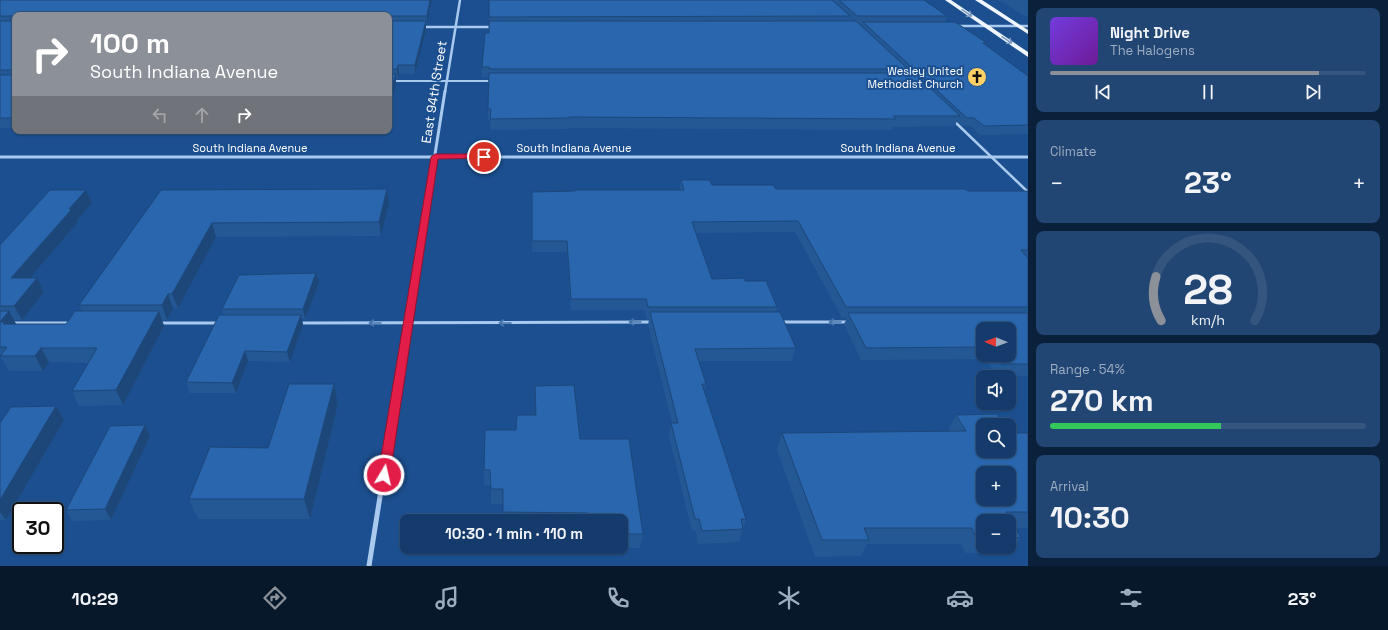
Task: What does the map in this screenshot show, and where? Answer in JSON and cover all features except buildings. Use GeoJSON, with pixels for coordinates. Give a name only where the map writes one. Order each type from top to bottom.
{"type":"FeatureCollection","features":[{"type":"Feature","properties":{"kind":"main road"},"geometry":{"type":"LineString","coordinates":[[948,0],[1028,55]]}},
{"type":"Feature","properties":{"kind":"main road"},"geometry":{"type":"LineString","coordinates":[[978,0],[1028,32]]}},
{"type":"Feature","properties":{"kind":"street","name":"East 94th Street"},"geometry":{"type":"LineString","coordinates":[[369,566],[460,0]]}},
{"type":"Feature","properties":{"kind":"street"},"geometry":{"type":"LineString","coordinates":[[956,26],[1028,26]]}},
{"type":"Feature","properties":{"kind":"street"},"geometry":{"type":"LineString","coordinates":[[418,27],[503,27]]}},
{"type":"Feature","properties":{"kind":"street","name":"South Indiana Avenue"},"geometry":{"type":"LineString","coordinates":[[0,157],[1028,157]]}},
{"type":"Feature","properties":{"kind":"lane"},"geometry":{"type":"LineString","coordinates":[[392,81],[498,81]]}},
{"type":"Feature","properties":{"kind":"lane"},"geometry":{"type":"LineString","coordinates":[[952,119],[1028,192]]}},
{"type":"Feature","properties":{"kind":"lane"},"geometry":{"type":"LineString","coordinates":[[293,323],[660,322]]}},
{"type":"Feature","properties":{"kind":"lane"},"geometry":{"type":"LineString","coordinates":[[780,322],[852,322]]}},
{"type":"Feature","properties":{"kind":"lane"},"geometry":{"type":"LineString","coordinates":[[8,323],[71,323]]}},
{"type":"Feature","properties":{"kind":"lane"},"geometry":{"type":"LineString","coordinates":[[158,323],[221,323]]}},
{"type":"Feature","properties":{"kind":"place","name":"Wesley United Methodist Church"},"geometry":{"type":"Point","coordinates":[977,77]}},
{"type":"Feature","properties":{"kind":"route"},"geometry":{"type":"LineString","coordinates":[[384,475],[435,157],[484,157]]}}]}
